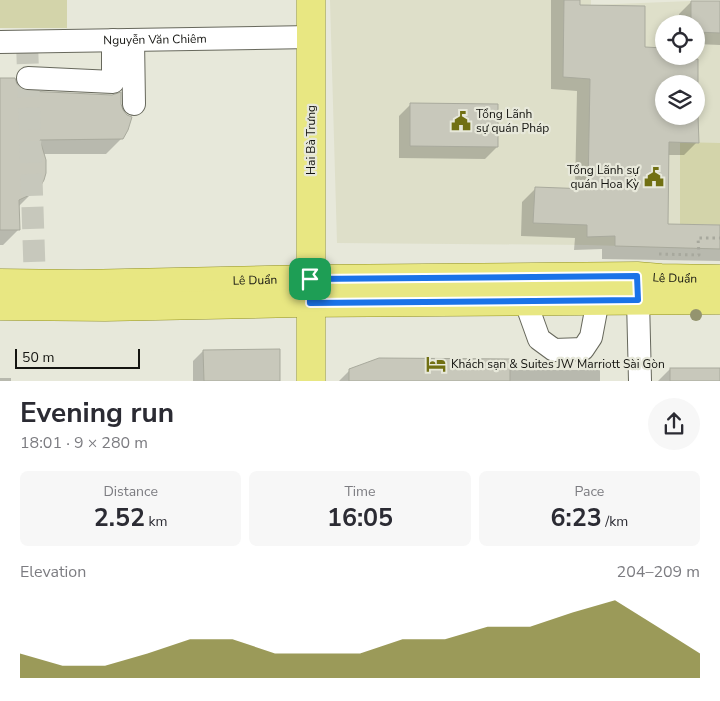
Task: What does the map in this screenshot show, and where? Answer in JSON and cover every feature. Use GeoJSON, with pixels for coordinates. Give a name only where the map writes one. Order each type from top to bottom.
{"type":"FeatureCollection","features":[{"type":"Feature","properties":{"kind":"main road","name":"Hai Bà Trưng"},"geometry":{"type":"LineString","coordinates":[[311,0],[311,381]]}},
{"type":"Feature","properties":{"kind":"main road","name":"Lê Duẩn"},"geometry":{"type":"LineString","coordinates":[[512,293],[642,277],[720,279]]}},
{"type":"Feature","properties":{"kind":"main road","name":"Lê Duẩn"},"geometry":{"type":"LineString","coordinates":[[0,306],[79,295],[310,291],[512,293],[598,300],[642,277],[720,300]]}},
{"type":"Feature","properties":{"kind":"main road","name":"Lê Duẩn"},"geometry":{"type":"LineString","coordinates":[[0,283],[79,295]]}},
{"type":"Feature","properties":{"kind":"street","name":"Nguyễn Văn Chiêm"},"geometry":{"type":"LineString","coordinates":[[0,42],[311,37]]}},
{"type":"Feature","properties":{"kind":"street"},"geometry":{"type":"LineString","coordinates":[[28,78],[113,82],[123,40]]}},
{"type":"Feature","properties":{"kind":"street"},"geometry":{"type":"LineString","coordinates":[[123,40],[134,104]]}},
{"type":"Feature","properties":{"kind":"street"},"geometry":{"type":"LineString","coordinates":[[640,381],[642,277]]}},
{"type":"Feature","properties":{"kind":"street"},"geometry":{"type":"LineString","coordinates":[[512,293],[539,339],[554,350],[583,349],[591,337],[598,300]]}},
{"type":"Feature","properties":{"kind":"path"},"geometry":{"type":"LineString","coordinates":[[642,277],[699,255],[698,238],[720,238]]}},
{"type":"Feature","properties":{"kind":"shaded area","name":"Tổng Lãnh sự quán Pháp"},"geometry":{"type":"Polygon","coordinates":[[[330,0],[591,0],[591,5],[720,1],[720,249],[587,245],[337,243],[330,0]]]}},
{"type":"Feature","properties":{"kind":"green space"},"geometry":{"type":"Polygon","coordinates":[[[0,0],[67,0],[67,28],[0,28],[0,0]]]}},
{"type":"Feature","properties":{"kind":"green space"},"geometry":{"type":"Polygon","coordinates":[[[680,142],[720,143],[720,225],[680,224],[680,142]]]}},
{"type":"Feature","properties":{"kind":"building","name":"Tổng Lãnh sự quán Hoa Kỳ"},"geometry":{"type":"Polygon","coordinates":[[[564,0],[580,0],[580,5],[645,6],[645,47],[655,48],[655,65],[698,65],[698,75],[655,75],[655,125],[698,125],[699,143],[669,142],[668,224],[720,225],[720,249],[615,246],[615,236],[587,237],[587,225],[533,223],[535,187],[588,189],[590,79],[563,77],[564,0]]]}},
{"type":"Feature","properties":{"kind":"building"},"geometry":{"type":"Polygon","coordinates":[[[691,1],[720,1],[720,33],[705,32],[705,15],[691,15],[691,1]]]}},
{"type":"Feature","properties":{"kind":"building"},"geometry":{"type":"Polygon","coordinates":[[[0,78],[15,78],[21,89],[27,91],[112,95],[121,92],[123,110],[132,117],[123,139],[40,140],[46,160],[46,173],[40,187],[34,193],[19,200],[20,230],[0,230],[0,78]]]}},
{"type":"Feature","properties":{"kind":"building"},"geometry":{"type":"Polygon","coordinates":[[[410,103],[498,104],[498,147],[410,146],[410,103]]]}},
{"type":"Feature","properties":{"kind":"building"},"geometry":{"type":"Polygon","coordinates":[[[280,349],[280,381],[204,381],[203,350],[280,349]]]}},
{"type":"Feature","properties":{"kind":"building","name":"Khách sạn & Suites JW Marriott Sài Gòn"},"geometry":{"type":"Polygon","coordinates":[[[379,358],[510,359],[510,381],[349,381],[349,369],[379,358]]]}},
{"type":"Feature","properties":{"kind":"building"},"geometry":{"type":"Polygon","coordinates":[[[670,368],[720,368],[720,381],[670,381],[670,368]]]}},
{"type":"Feature","properties":{"kind":"tunnel"},"geometry":{"type":"LineString","coordinates":[[27,42],[35,284]]}},
{"type":"Feature","properties":{"kind":"place","name":"Tổng Lãnh sự quán Pháp"},"geometry":{"type":"Point","coordinates":[461,121]}},
{"type":"Feature","properties":{"kind":"place","name":"Tổng Lãnh sự quán Hoa Kỳ"},"geometry":{"type":"Point","coordinates":[654,177]}},
{"type":"Feature","properties":{"kind":"place","name":"Khách sạn & Suites JW Marriott Sài Gòn"},"geometry":{"type":"Point","coordinates":[436,364]}},
{"type":"Feature","properties":{"kind":"route"},"geometry":{"type":"LineString","coordinates":[[637,276],[638,300],[310,303],[310,279],[637,276]]}}]}
